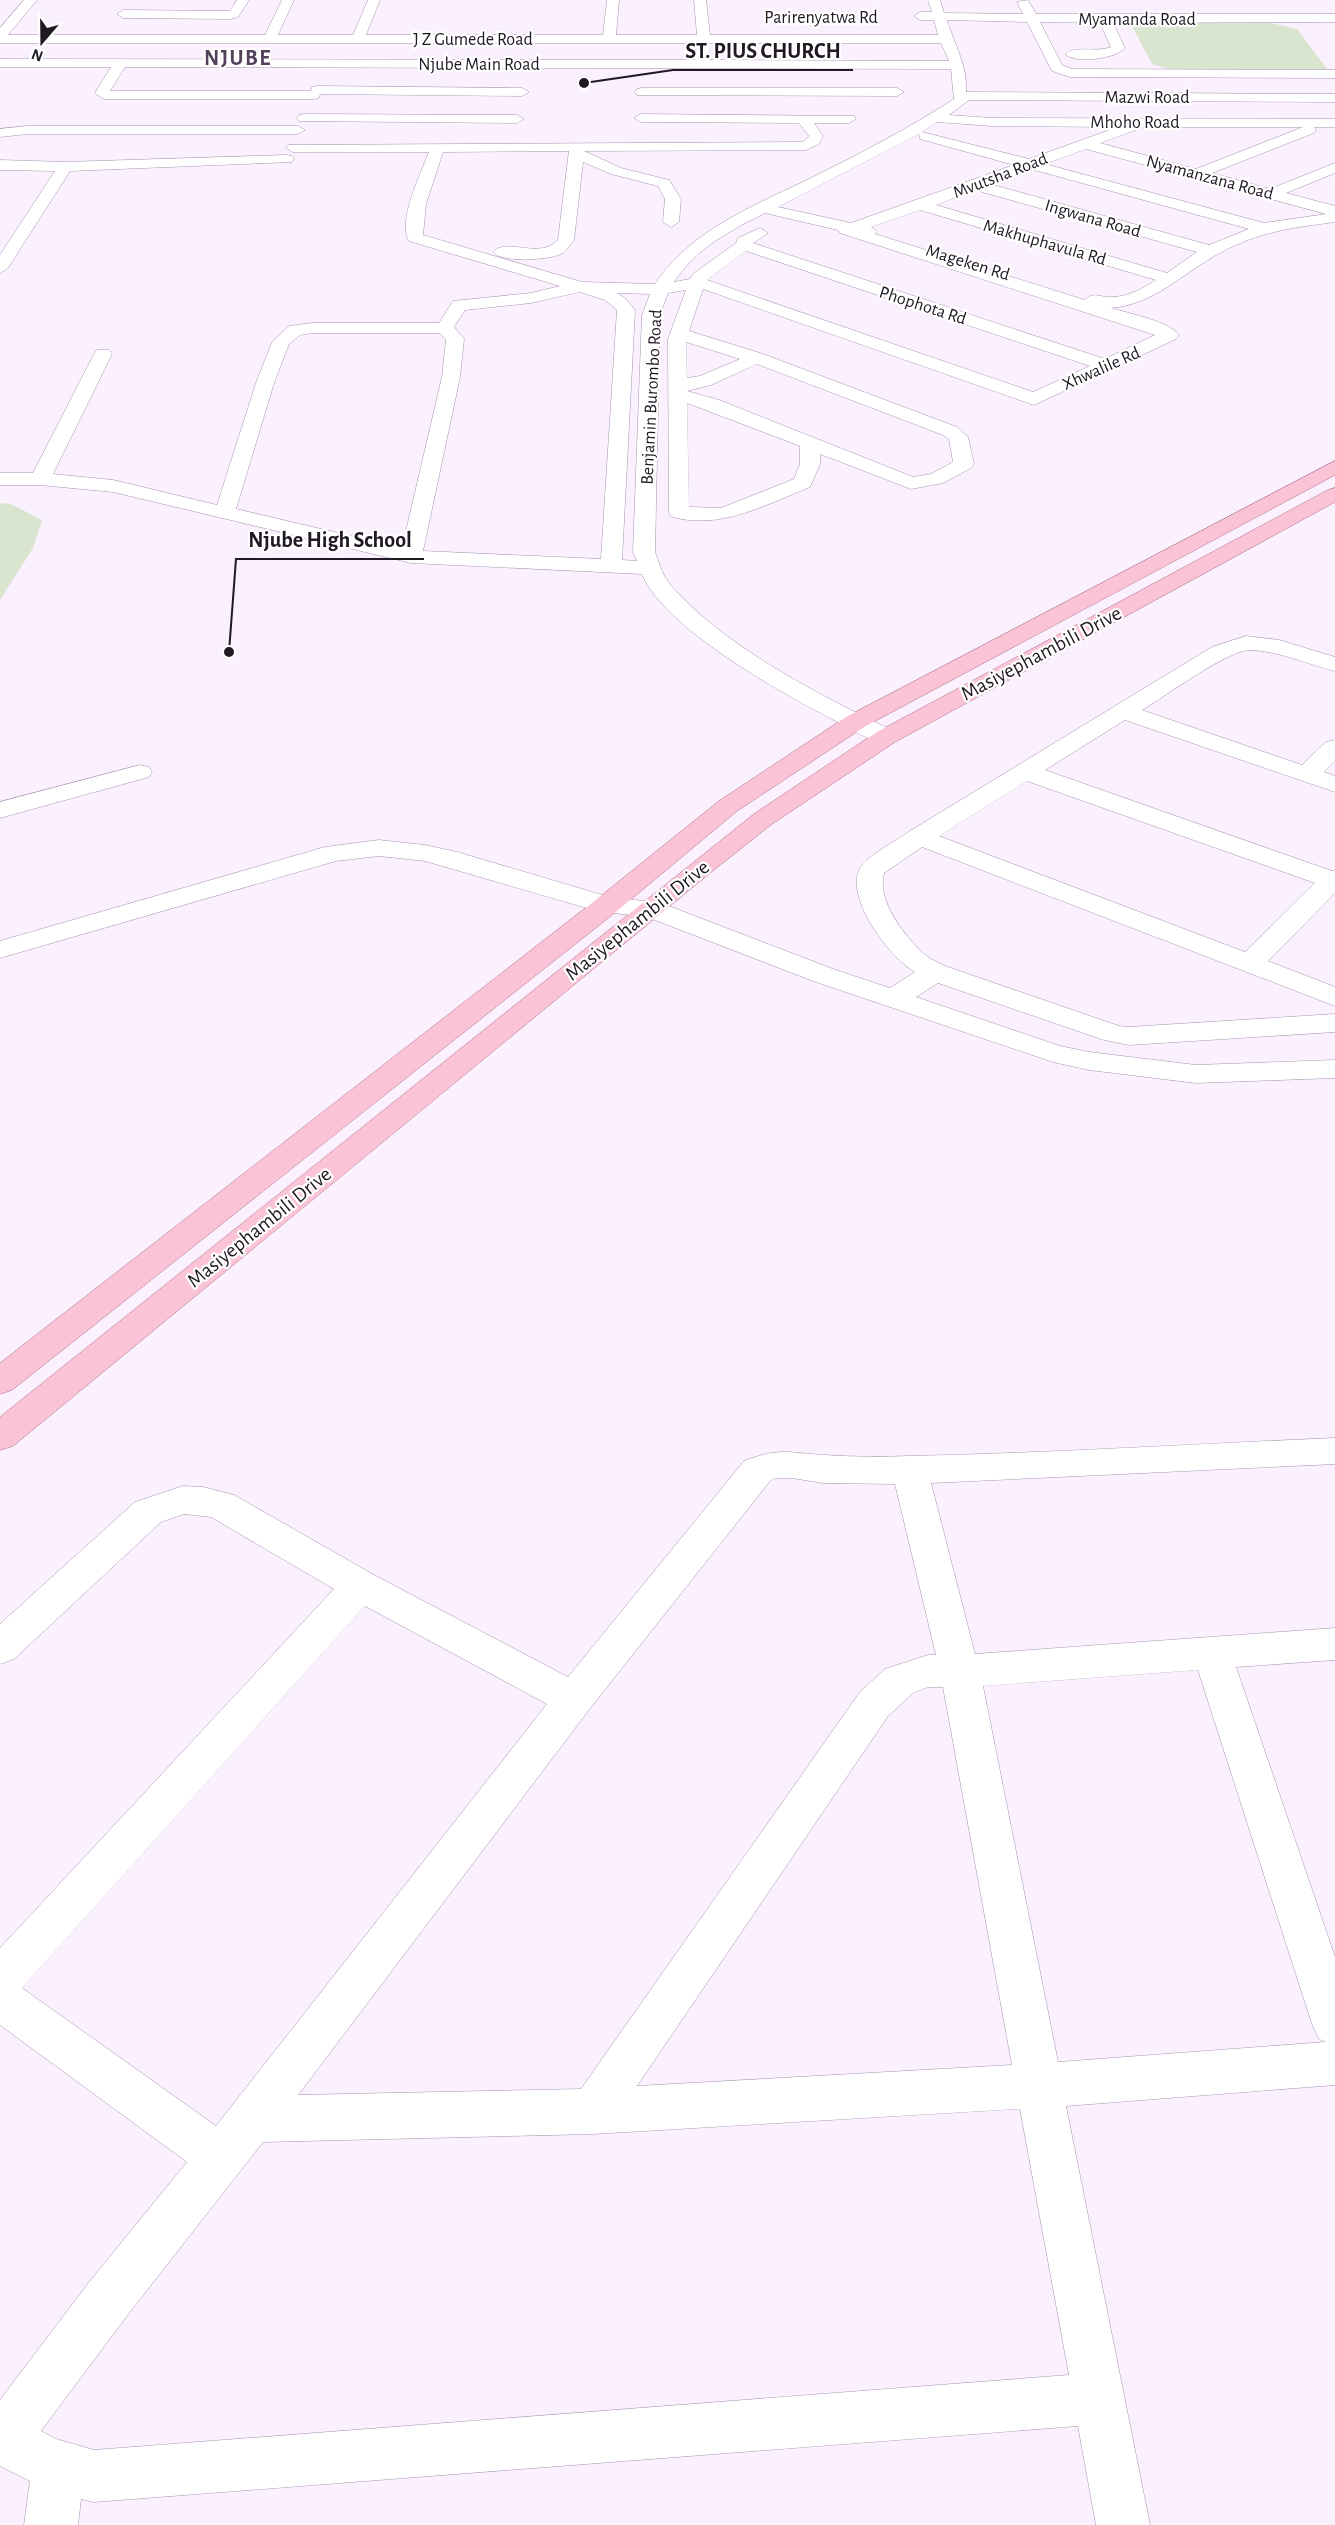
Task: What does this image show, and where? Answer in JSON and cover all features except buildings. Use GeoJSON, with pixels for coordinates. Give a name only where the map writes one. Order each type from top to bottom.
{"type":"FeatureCollection","features":[{"type":"Feature","properties":{"kind":"main road","name":"Masiyephambili Drive"},"geometry":{"type":"LineString","coordinates":[[0,1381],[607,905],[729,806],[855,722],[1335,467]]}},
{"type":"Feature","properties":{"kind":"main road","name":"Masiyephambili Drive"},"geometry":{"type":"LineString","coordinates":[[0,1437],[763,819],[886,737],[1335,494]]}},
{"type":"Feature","properties":{"kind":"street"},"geometry":{"type":"LineString","coordinates":[[0,38],[31,0]]}},
{"type":"Feature","properties":{"kind":"street"},"geometry":{"type":"LineString","coordinates":[[106,39],[134,0]]}},
{"type":"Feature","properties":{"kind":"street"},"geometry":{"type":"LineString","coordinates":[[123,14],[230,15],[234,14],[243,0]]}},
{"type":"Feature","properties":{"kind":"street"},"geometry":{"type":"LineString","coordinates":[[273,64],[288,0]]}},
{"type":"Feature","properties":{"kind":"street"},"geometry":{"type":"LineString","coordinates":[[358,39],[374,0]]}},
{"type":"Feature","properties":{"kind":"street"},"geometry":{"type":"LineString","coordinates":[[609,39],[613,0]]}},
{"type":"Feature","properties":{"kind":"street"},"geometry":{"type":"LineString","coordinates":[[700,0],[709,17],[701,64]]}},
{"type":"Feature","properties":{"kind":"street"},"geometry":{"type":"LineString","coordinates":[[915,0],[914,16],[937,8],[946,39],[963,73],[959,93],[962,100]]}},
{"type":"Feature","properties":{"kind":"street"},"geometry":{"type":"LineString","coordinates":[[1022,0],[1057,68],[1071,73]]}},
{"type":"Feature","properties":{"kind":"street","name":"Myamanda Road"},"geometry":{"type":"LineString","coordinates":[[937,8],[977,19],[1105,20],[1213,14],[1335,18]]}},
{"type":"Feature","properties":{"kind":"street"},"geometry":{"type":"LineString","coordinates":[[967,32],[965,27],[977,19]]}},
{"type":"Feature","properties":{"kind":"street"},"geometry":{"type":"LineString","coordinates":[[1048,53],[1103,54],[1116,50],[1118,48],[1105,20]]}},
{"type":"Feature","properties":{"kind":"street","name":"J Z Gumede Road"},"geometry":{"type":"LineString","coordinates":[[0,38],[946,39]]}},
{"type":"Feature","properties":{"kind":"street"},"geometry":{"type":"LineString","coordinates":[[0,51],[28,56],[32,58],[29,63]]}},
{"type":"Feature","properties":{"kind":"street","name":"Njube Main Road"},"geometry":{"type":"LineString","coordinates":[[0,63],[701,64],[963,73]]}},
{"type":"Feature","properties":{"kind":"street"},"geometry":{"type":"LineString","coordinates":[[120,64],[102,93],[104,95],[522,92]]}},
{"type":"Feature","properties":{"kind":"street"},"geometry":{"type":"LineString","coordinates":[[283,176],[325,64]]}},
{"type":"Feature","properties":{"kind":"street"},"geometry":{"type":"LineString","coordinates":[[512,148],[526,64]]}},
{"type":"Feature","properties":{"kind":"street"},"geometry":{"type":"LineString","coordinates":[[635,148],[641,118],[642,92],[639,64]]}},
{"type":"Feature","properties":{"kind":"street"},"geometry":{"type":"LineString","coordinates":[[1049,78],[1071,73],[1335,74]]}},
{"type":"Feature","properties":{"kind":"street"},"geometry":{"type":"LineString","coordinates":[[642,92],[897,92]]}},
{"type":"Feature","properties":{"kind":"street","name":"Mazwi Road"},"geometry":{"type":"LineString","coordinates":[[962,100],[963,96],[1335,98]]}},
{"type":"Feature","properties":{"kind":"street","name":"Benjamin Burombo Road"},"geometry":{"type":"LineString","coordinates":[[647,568],[644,552],[651,315],[658,294],[680,260],[731,224],[769,209],[936,118],[962,100]]}},
{"type":"Feature","properties":{"kind":"street"},"geometry":{"type":"LineString","coordinates":[[641,118],[849,119]]}},
{"type":"Feature","properties":{"kind":"street","name":"Mhoho Road"},"geometry":{"type":"LineString","coordinates":[[936,118],[992,123],[1333,123]]}},
{"type":"Feature","properties":{"kind":"street"},"geometry":{"type":"LineString","coordinates":[[0,133],[27,130],[517,119]]}},
{"type":"Feature","properties":{"kind":"street"},"geometry":{"type":"LineString","coordinates":[[0,165],[65,167],[290,154],[437,149],[512,148],[577,151],[806,146],[814,141],[816,136],[803,119]]}},
{"type":"Feature","properties":{"kind":"street"},"geometry":{"type":"LineString","coordinates":[[769,209],[959,120]]}},
{"type":"Feature","properties":{"kind":"street","name":"Nyamanzana Road"},"geometry":{"type":"LineString","coordinates":[[992,123],[1335,211]]}},
{"type":"Feature","properties":{"kind":"street"},"geometry":{"type":"LineString","coordinates":[[1140,123],[1190,139]]}},
{"type":"Feature","properties":{"kind":"street","name":"Mvutsha Road"},"geometry":{"type":"LineString","coordinates":[[856,227],[1140,123]]}},
{"type":"Feature","properties":{"kind":"street"},"geometry":{"type":"LineString","coordinates":[[1196,174],[1245,153],[1333,123]]}},
{"type":"Feature","properties":{"kind":"street"},"geometry":{"type":"LineString","coordinates":[[925,136],[1265,228],[1335,217]]}},
{"type":"Feature","properties":{"kind":"street"},"geometry":{"type":"LineString","coordinates":[[1223,147],[1245,153]]}},
{"type":"Feature","properties":{"kind":"street"},"geometry":{"type":"LineString","coordinates":[[437,149],[417,209],[413,227],[415,238],[586,287],[625,305],[611,566]]}},
{"type":"Feature","properties":{"kind":"street"},"geometry":{"type":"LineString","coordinates":[[577,151],[616,171],[664,183],[673,199],[671,222]]}},
{"type":"Feature","properties":{"kind":"street"},"geometry":{"type":"LineString","coordinates":[[483,257],[496,253],[546,253],[558,251],[563,246],[566,240],[577,151]]}},
{"type":"Feature","properties":{"kind":"street"},"geometry":{"type":"LineString","coordinates":[[0,268],[65,167]]}},
{"type":"Feature","properties":{"kind":"street"},"geometry":{"type":"LineString","coordinates":[[1270,194],[1335,168]]}},
{"type":"Feature","properties":{"kind":"street","name":"Ingwana Road"},"geometry":{"type":"LineString","coordinates":[[975,185],[1210,251]]}},
{"type":"Feature","properties":{"kind":"street","name":"Makhuphavula Rd"},"geometry":{"type":"LineString","coordinates":[[920,205],[1169,279]]}},
{"type":"Feature","properties":{"kind":"street"},"geometry":{"type":"LineString","coordinates":[[1265,228],[1314,206]]}},
{"type":"Feature","properties":{"kind":"street","name":"Mageken Rd"},"geometry":{"type":"LineString","coordinates":[[769,209],[800,218],[856,227],[1098,302],[1131,300],[1146,294],[1210,251],[1265,228]]}},
{"type":"Feature","properties":{"kind":"street"},"geometry":{"type":"LineString","coordinates":[[800,218],[744,243],[697,286],[676,345],[679,513],[723,514],[803,483],[810,464],[810,445]]}},
{"type":"Feature","properties":{"kind":"street","name":"Xhwalile Rd"},"geometry":{"type":"LineString","coordinates":[[697,286],[755,302],[1034,399],[1170,335],[1150,326],[846,230],[856,227]]}},
{"type":"Feature","properties":{"kind":"street","name":"Phophota Rd"},"geometry":{"type":"LineString","coordinates":[[744,243],[774,256],[1106,365]]}},
{"type":"Feature","properties":{"kind":"street"},"geometry":{"type":"LineString","coordinates":[[444,328],[459,305],[466,303],[531,298],[548,292],[586,287],[658,294],[697,286],[755,259],[774,256]]}},
{"type":"Feature","properties":{"kind":"street"},"geometry":{"type":"LineString","coordinates":[[225,512],[265,383],[281,342],[287,334],[295,330],[312,328],[444,328],[454,335],[455,339],[452,377],[411,557]]}},
{"type":"Feature","properties":{"kind":"street"},"geometry":{"type":"LineString","coordinates":[[678,390],[810,445],[911,483],[936,480],[964,464],[958,437],[954,433],[757,358],[680,334]]}},
{"type":"Feature","properties":{"kind":"street"},"geometry":{"type":"LineString","coordinates":[[40,479],[103,354]]}},
{"type":"Feature","properties":{"kind":"street"},"geometry":{"type":"LineString","coordinates":[[678,390],[757,358]]}},
{"type":"Feature","properties":{"kind":"street"},"geometry":{"type":"LineString","coordinates":[[0,479],[40,479],[113,486],[411,557],[647,568],[681,609],[721,642],[784,685],[886,737]]}},
{"type":"Feature","properties":{"kind":"street"},"geometry":{"type":"LineString","coordinates":[[1335,664],[1279,647],[1246,643],[1220,652],[920,837],[872,869],[869,881],[876,910],[885,926],[912,959],[935,972],[1121,1035],[1335,1023]]}},
{"type":"Feature","properties":{"kind":"street"},"geometry":{"type":"LineString","coordinates":[[1124,712],[1335,784]]}},
{"type":"Feature","properties":{"kind":"street"},"geometry":{"type":"LineString","coordinates":[[1307,774],[1335,747]]}},
{"type":"Feature","properties":{"kind":"street"},"geometry":{"type":"LineString","coordinates":[[0,810],[140,772]]}},
{"type":"Feature","properties":{"kind":"street"},"geometry":{"type":"LineString","coordinates":[[1025,772],[1334,880],[1250,963]]}},
{"type":"Feature","properties":{"kind":"street"},"geometry":{"type":"LineString","coordinates":[[920,837],[1335,997]]}},
{"type":"Feature","properties":{"kind":"street"},"geometry":{"type":"LineString","coordinates":[[0,950],[334,852],[361,849],[398,850],[448,858],[607,905],[651,909],[823,975],[1053,1053],[1089,1061],[1196,1074],[1335,1069]]}},
{"type":"Feature","properties":{"kind":"street"},"geometry":{"type":"LineString","coordinates":[[892,999],[935,972]]}},
{"type":"Feature","properties":{"kind":"street"},"geometry":{"type":"LineString","coordinates":[[1098,2399],[93,2476],[58,2467],[26,2454],[2,2437],[251,2119],[574,1699],[757,1471],[772,1465],[792,1464],[823,1468],[910,1470],[1335,1451]]}},
{"type":"Feature","properties":{"kind":"street"},"geometry":{"type":"LineString","coordinates":[[910,1470],[960,1671],[1123,2525]]}},
{"type":"Feature","properties":{"kind":"street"},"geometry":{"type":"LineString","coordinates":[[0,1648],[148,1512],[183,1500],[203,1501],[221,1505],[360,1586],[574,1699]]}},
{"type":"Feature","properties":{"kind":"street"},"geometry":{"type":"LineString","coordinates":[[0,1980],[360,1586]]}},
{"type":"Feature","properties":{"kind":"street"},"geometry":{"type":"LineString","coordinates":[[594,2111],[874,1704],[899,1681],[928,1671],[960,1671],[1335,1644]]}},
{"type":"Feature","properties":{"kind":"street"},"geometry":{"type":"LineString","coordinates":[[1212,1653],[1335,2024]]}},
{"type":"Feature","properties":{"kind":"street"},"geometry":{"type":"LineString","coordinates":[[0,1999],[219,2157]]}},
{"type":"Feature","properties":{"kind":"street"},"geometry":{"type":"LineString","coordinates":[[251,2119],[594,2111],[1039,2086],[1335,2063]]}},
{"type":"Feature","properties":{"kind":"street"},"geometry":{"type":"LineString","coordinates":[[51,2525],[58,2467]]}},
{"type":"Feature","properties":{"kind":"green space"},"geometry":{"type":"Polygon","coordinates":[[[1137,22],[1267,22],[1297,29],[1327,69],[1168,69],[1152,64],[1132,26],[1137,22]]]}},
{"type":"Feature","properties":{"kind":"green space"},"geometry":{"type":"Polygon","coordinates":[[[0,503],[11,504],[42,520],[33,548],[0,600],[0,503]]]}},
{"type":"Feature","properties":{"kind":"place","name":"ST. PIUS CHURCH"},"geometry":{"type":"Point","coordinates":[584,83]}},
{"type":"Feature","properties":{"kind":"place","name":"Njube High School"},"geometry":{"type":"Point","coordinates":[229,652]}},
{"type":"Feature","properties":{"kind":"district","name":"NJUBE"},"geometry":{"type":"Point","coordinates":[238,57]}}]}
